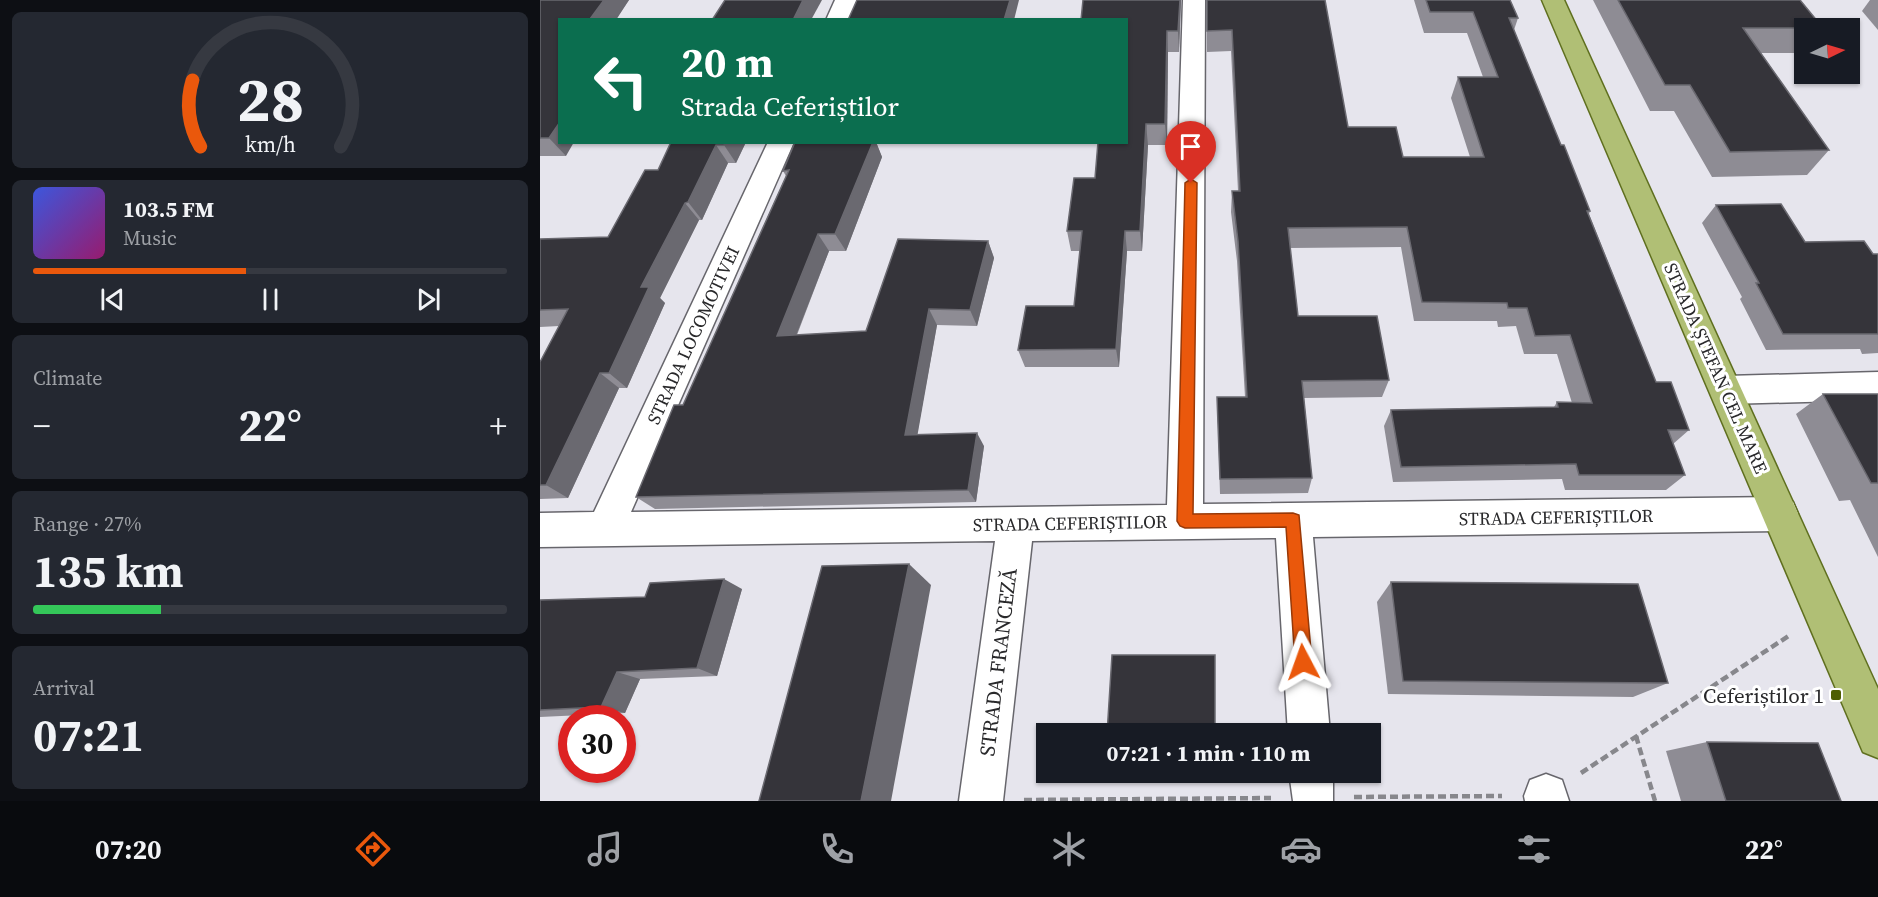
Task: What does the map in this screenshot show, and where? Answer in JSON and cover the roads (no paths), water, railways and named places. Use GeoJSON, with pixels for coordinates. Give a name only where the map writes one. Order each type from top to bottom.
{"type":"FeatureCollection","features":[{"type":"Feature","properties":{"kind":"main road","name":"STRADA ȘTEFAN CEL MARE"},"geometry":{"type":"LineString","coordinates":[[1553,0],[1878,736]]}},
{"type":"Feature","properties":{"kind":"street"},"geometry":{"type":"LineString","coordinates":[[838,18],[846,0]]}},
{"type":"Feature","properties":{"kind":"street"},"geometry":{"type":"LineString","coordinates":[[1185,521],[1194,0]]}},
{"type":"Feature","properties":{"kind":"street","name":"STRADA LOCOMOTIVEI"},"geometry":{"type":"LineString","coordinates":[[605,529],[780,144]]}},
{"type":"Feature","properties":{"kind":"street"},"geometry":{"type":"LineString","coordinates":[[1726,390],[1878,386]]}},
{"type":"Feature","properties":{"kind":"street","name":"STRADA CEFERIȘTILOR"},"geometry":{"type":"LineString","coordinates":[[540,530],[1780,514]]}},
{"type":"Feature","properties":{"kind":"street"},"geometry":{"type":"LineString","coordinates":[[1293,520],[1307,723]]}},
{"type":"Feature","properties":{"kind":"street","name":"STRADA FRANCEZĂ"},"geometry":{"type":"LineString","coordinates":[[981,801],[1016,524]]}},
{"type":"Feature","properties":{"kind":"place","name":"Ceferiștilor 1"},"geometry":{"type":"Point","coordinates":[1836,695]}}]}
